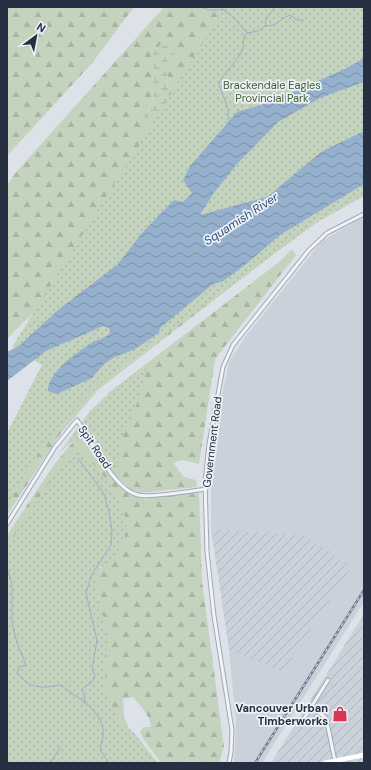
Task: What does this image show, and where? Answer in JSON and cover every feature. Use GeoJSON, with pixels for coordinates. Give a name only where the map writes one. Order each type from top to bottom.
{"type":"FeatureCollection","features":[{"type":"Feature","properties":{"kind":"street","name":"Government Road"},"geometry":{"type":"LineString","coordinates":[[229,763],[231,752],[230,713],[209,582],[206,489],[209,444],[218,386],[223,367],[233,345],[319,240],[337,227],[364,214]]}},
{"type":"Feature","properties":{"kind":"street","name":"Spit Road"},"geometry":{"type":"LineString","coordinates":[[7,524],[55,447],[77,420],[97,455],[131,492],[143,495],[206,489]]}},
{"type":"Feature","properties":{"kind":"street"},"geometry":{"type":"LineString","coordinates":[[300,725],[328,680]]}},
{"type":"Feature","properties":{"kind":"street"},"geometry":{"type":"LineString","coordinates":[[311,707],[326,718],[336,761]]}},
{"type":"Feature","properties":{"kind":"street"},"geometry":{"type":"LineString","coordinates":[[324,763],[364,755]]}},
{"type":"Feature","properties":{"kind":"shaded area"},"geometry":{"type":"Polygon","coordinates":[[[363,217],[364,602],[262,763],[234,763],[236,722],[229,650],[284,672],[298,535],[211,529],[211,468],[219,411],[229,362],[245,337],[322,241],[363,217]]]}},
{"type":"Feature","properties":{"kind":"shaded area"},"geometry":{"type":"Polygon","coordinates":[[[211,529],[298,535],[300,533],[352,566],[283,672],[229,650],[211,529]]]}},
{"type":"Feature","properties":{"kind":"shaded area"},"geometry":{"type":"Polygon","coordinates":[[[364,614],[364,763],[271,763],[328,672],[364,614]]]}},
{"type":"Feature","properties":{"kind":"green space"},"geometry":{"type":"Polygon","coordinates":[[[7,7],[134,7],[93,62],[7,156],[7,7]]]}},
{"type":"Feature","properties":{"kind":"green space"},"geometry":{"type":"Polygon","coordinates":[[[164,7],[364,7],[49,297],[7,339],[7,185],[17,171],[164,7]],[[154,52],[154,97],[147,114],[169,104],[167,72],[169,65],[154,52]]]}},
{"type":"Feature","properties":{"kind":"green space","name":"Brackendale Eagles Provincial Park"},"geometry":{"type":"Polygon","coordinates":[[[225,7],[364,7],[364,196],[316,223],[103,381],[79,405],[42,448],[7,505],[7,433],[42,365],[12,347],[225,7]]]}},
{"type":"Feature","properties":{"kind":"green space"},"geometry":{"type":"Polygon","coordinates":[[[161,44],[173,48],[175,52],[167,72],[169,104],[158,124],[147,123],[145,120],[154,97],[154,52],[161,44]]]}},
{"type":"Feature","properties":{"kind":"green space"},"geometry":{"type":"Polygon","coordinates":[[[364,186],[364,198],[358,195],[310,226],[99,389],[61,433],[7,515],[7,496],[33,455],[92,378],[364,186]]]}},
{"type":"Feature","properties":{"kind":"green space"},"geometry":{"type":"Polygon","coordinates":[[[292,249],[296,255],[215,359],[199,464],[182,460],[175,462],[174,464],[184,477],[196,480],[197,487],[139,493],[129,488],[110,470],[107,394],[279,262],[292,249]]]}},
{"type":"Feature","properties":{"kind":"green space"},"geometry":{"type":"Polygon","coordinates":[[[147,364],[145,377],[136,406],[122,438],[116,477],[84,440],[80,439],[73,441],[58,455],[90,411],[111,391],[147,364]]]}},
{"type":"Feature","properties":{"kind":"green space"},"geometry":{"type":"Polygon","coordinates":[[[77,437],[86,443],[121,486],[140,497],[199,493],[202,581],[224,747],[219,763],[161,763],[140,732],[144,727],[151,727],[149,719],[142,707],[133,697],[123,699],[124,717],[128,726],[128,739],[104,694],[103,662],[106,629],[100,607],[95,575],[110,557],[7,562],[7,535],[53,466],[77,437]]]}},
{"type":"Feature","properties":{"kind":"green space"},"geometry":{"type":"Polygon","coordinates":[[[79,448],[112,488],[124,512],[126,524],[124,540],[107,568],[101,566],[97,573],[98,596],[108,630],[105,659],[105,693],[118,719],[135,734],[158,763],[7,763],[7,547],[59,467],[79,448]]]}},
{"type":"Feature","properties":{"kind":"water","name":"Squamish River"},"geometry":{"type":"Polygon","coordinates":[[[364,58],[364,82],[320,98],[278,122],[237,164],[213,194],[200,215],[267,197],[321,152],[364,131],[364,184],[280,235],[245,265],[223,281],[213,284],[160,328],[159,333],[135,349],[113,358],[103,365],[92,378],[57,394],[48,391],[52,378],[63,365],[88,345],[110,333],[109,328],[103,326],[46,351],[7,381],[7,352],[19,346],[58,310],[118,264],[141,234],[174,200],[183,202],[192,193],[183,180],[190,166],[237,112],[271,102],[349,67],[364,58]]]}},
{"type":"Feature","properties":{"kind":"waterway"},"geometry":{"type":"LineString","coordinates":[[201,7],[208,10],[224,10]]}},
{"type":"Feature","properties":{"kind":"waterway"},"geometry":{"type":"LineString","coordinates":[[220,7],[234,18],[247,33]]}},
{"type":"Feature","properties":{"kind":"waterway"},"geometry":{"type":"LineString","coordinates":[[230,121],[228,120],[228,109],[219,84],[243,49],[244,36],[247,33],[258,31],[265,26],[266,19],[275,7]]}},
{"type":"Feature","properties":{"kind":"waterway"},"geometry":{"type":"LineString","coordinates":[[266,26],[274,25],[290,15],[297,20],[303,20]]}},
{"type":"Feature","properties":{"kind":"waterway"},"geometry":{"type":"LineString","coordinates":[[78,458],[104,494],[109,511],[112,531],[111,545],[92,574],[86,593],[97,640],[92,670],[95,675],[92,682],[82,689],[85,698],[84,703]]}},
{"type":"Feature","properties":{"kind":"waterway"},"geometry":{"type":"LineString","coordinates":[[7,568],[12,584],[12,622],[17,643],[26,665],[20,667],[17,673],[22,679],[32,685],[42,687],[61,685],[93,710],[102,723],[103,736],[100,750],[109,763]]}},
{"type":"Feature","properties":{"kind":"waterway"},"geometry":{"type":"LineString","coordinates":[[50,763],[60,748]]}},
{"type":"Feature","properties":{"kind":"railway"},"geometry":{"type":"LineString","coordinates":[[255,763],[364,590]]}},
{"type":"Feature","properties":{"kind":"place","name":"Vancouver Urban Timberworks"},"geometry":{"type":"Point","coordinates":[340,714]}}]}
